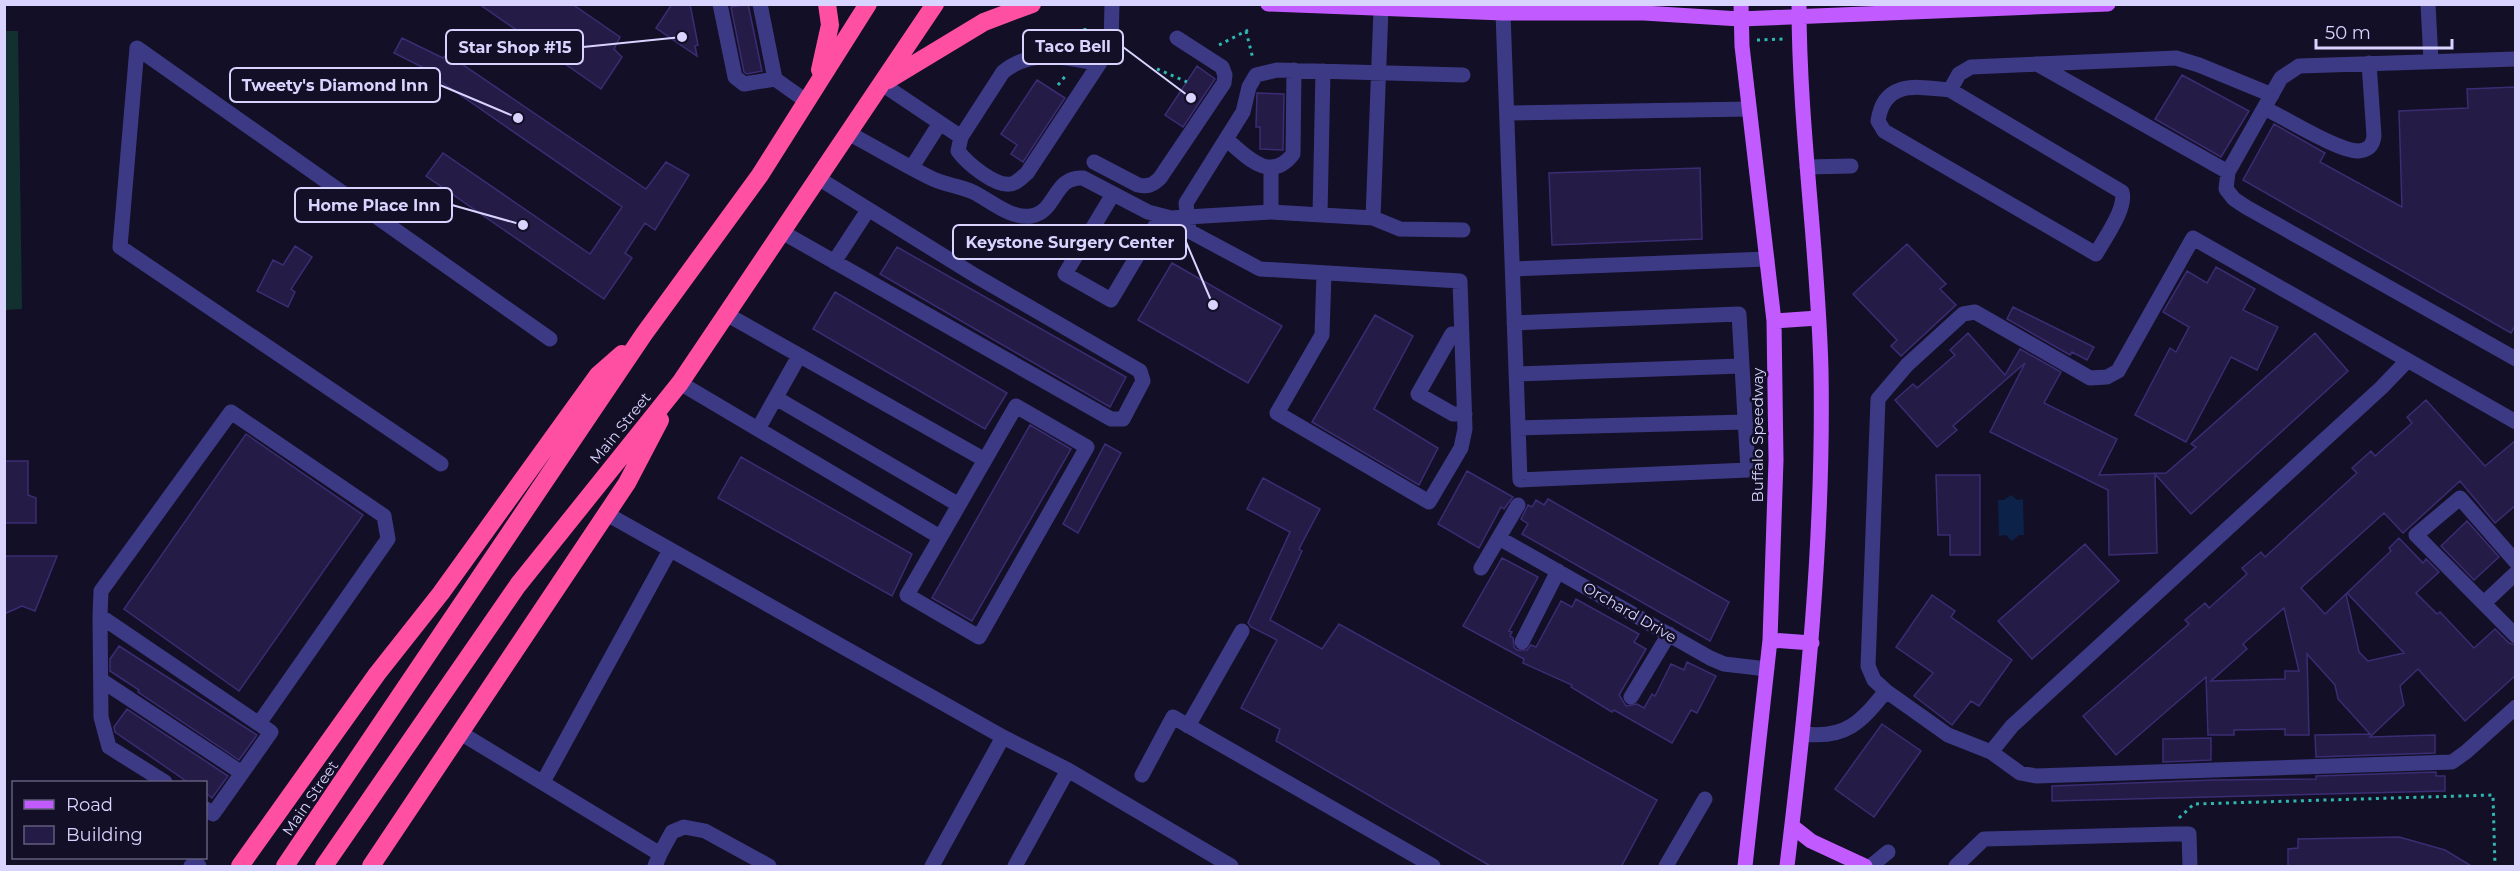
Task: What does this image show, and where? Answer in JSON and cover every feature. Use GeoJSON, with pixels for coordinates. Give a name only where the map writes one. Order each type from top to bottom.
{"type":"FeatureCollection","features":[{"type":"Feature","properties":{"kind":"highway"},"geometry":{"type":"LineString","coordinates":[[817,83],[830,25],[827,4]]}},
{"type":"Feature","properties":{"kind":"highway","name":"Main Street"},"geometry":{"type":"LineString","coordinates":[[285,867],[644,334],[760,175],[868,4]]}},
{"type":"Feature","properties":{"kind":"highway","name":"Main Street"},"geometry":{"type":"LineString","coordinates":[[324,867],[518,585],[680,383],[935,4]]}},
{"type":"Feature","properties":{"kind":"highway"},"geometry":{"type":"LineString","coordinates":[[882,84],[984,22],[1032,4]]}},
{"type":"Feature","properties":{"kind":"highway"},"geometry":{"type":"LineString","coordinates":[[240,867],[377,674],[441,593],[598,375],[644,334]]}},
{"type":"Feature","properties":{"kind":"highway"},"geometry":{"type":"LineString","coordinates":[[371,867],[627,483],[680,383]]}},
{"type":"Feature","properties":{"kind":"main road"},"geometry":{"type":"LineString","coordinates":[[1268,4],[1503,13],[1799,11],[1909,14],[2108,4]]}},
{"type":"Feature","properties":{"kind":"main road"},"geometry":{"type":"LineString","coordinates":[[1644,13],[1662,4]]}},
{"type":"Feature","properties":{"kind":"main road"},"geometry":{"type":"LineString","coordinates":[[1887,4],[1909,14]]}},
{"type":"Feature","properties":{"kind":"main road"},"geometry":{"type":"LineString","coordinates":[[1787,867],[1804,734],[1821,489],[1818,318],[1799,11]]}},
{"type":"Feature","properties":{"kind":"main road","name":"Buffalo Speedway"},"geometry":{"type":"LineString","coordinates":[[1740,12],[1774,321],[1776,460],[1770,640],[1745,867]]}},
{"type":"Feature","properties":{"kind":"main road"},"geometry":{"type":"LineString","coordinates":[[1774,321],[1818,318]]}},
{"type":"Feature","properties":{"kind":"main road"},"geometry":{"type":"LineString","coordinates":[[1770,640],[1812,643]]}},
{"type":"Feature","properties":{"kind":"main road"},"geometry":{"type":"LineString","coordinates":[[1792,826],[1811,841],[1865,867]]}},
{"type":"Feature","properties":{"kind":"street"},"geometry":{"type":"LineString","coordinates":[[720,4],[735,77],[744,84],[775,79]]}},
{"type":"Feature","properties":{"kind":"street"},"geometry":{"type":"LineString","coordinates":[[760,4],[775,79],[806,101]]}},
{"type":"Feature","properties":{"kind":"street"},"geometry":{"type":"LineString","coordinates":[[1099,64],[1056,55],[1041,55],[1011,65],[1003,72],[961,137],[958,151],[975,168],[1001,184],[1019,181],[1027,173],[1099,64],[1111,45],[1112,4]]}},
{"type":"Feature","properties":{"kind":"street"},"geometry":{"type":"LineString","coordinates":[[2428,4],[2431,61]]}},
{"type":"Feature","properties":{"kind":"street"},"geometry":{"type":"LineString","coordinates":[[1373,218],[1381,9]]}},
{"type":"Feature","properties":{"kind":"street"},"geometry":{"type":"LineString","coordinates":[[1503,13],[1513,269],[1514,323],[1520,480],[1748,470],[1738,314],[1514,323]]}},
{"type":"Feature","properties":{"kind":"street"},"geometry":{"type":"LineString","coordinates":[[1094,162],[1138,185],[1146,187],[1154,184],[1224,83],[1225,75],[1222,67],[1177,38]]}},
{"type":"Feature","properties":{"kind":"street"},"geometry":{"type":"LineString","coordinates":[[441,464],[120,247],[136,48],[550,339]]}},
{"type":"Feature","properties":{"kind":"street"},"geometry":{"type":"LineString","coordinates":[[1950,90],[1959,74],[1971,67],[2176,58],[2199,65],[2268,101],[2343,148],[2358,151],[2367,149],[2373,144],[2374,136],[2369,63]]}},
{"type":"Feature","properties":{"kind":"street"},"geometry":{"type":"LineString","coordinates":[[2516,59],[2299,66],[2281,78],[2228,172],[2226,189],[2234,199],[2246,207],[2516,359]]}},
{"type":"Feature","properties":{"kind":"street"},"geometry":{"type":"LineString","coordinates":[[2036,64],[2228,172]]}},
{"type":"Feature","properties":{"kind":"street"},"geometry":{"type":"LineString","coordinates":[[1324,273],[1322,335],[1277,413],[1429,502],[1461,448],[1465,429],[1460,281],[1260,269],[1189,231],[1186,203],[1243,111],[1249,87],[1256,75],[1266,71],[1294,70],[1463,75]]}},
{"type":"Feature","properties":{"kind":"street"},"geometry":{"type":"LineString","coordinates":[[1226,139],[1253,162],[1276,167],[1287,162],[1293,154],[1294,70]]}},
{"type":"Feature","properties":{"kind":"street"},"geometry":{"type":"LineString","coordinates":[[1320,215],[1323,71]]}},
{"type":"Feature","properties":{"kind":"street"},"geometry":{"type":"LineString","coordinates":[[882,84],[961,137]]}},
{"type":"Feature","properties":{"kind":"street"},"geometry":{"type":"LineString","coordinates":[[1904,88],[1950,90],[2122,192],[2124,199],[2121,210],[2096,254],[1884,131],[1878,122],[1880,109],[1892,92],[1904,88]]}},
{"type":"Feature","properties":{"kind":"street"},"geometry":{"type":"LineString","coordinates":[[1507,113],[1749,109]]}},
{"type":"Feature","properties":{"kind":"street"},"geometry":{"type":"LineString","coordinates":[[912,167],[940,123]]}},
{"type":"Feature","properties":{"kind":"street"},"geometry":{"type":"LineString","coordinates":[[848,133],[935,180],[970,190],[1011,213],[1024,216],[1035,215],[1047,207],[1063,184],[1073,178],[1083,178],[1148,212],[1171,218],[1271,212],[1373,218],[1400,228],[1463,230]]}},
{"type":"Feature","properties":{"kind":"street"},"geometry":{"type":"LineString","coordinates":[[1807,167],[1851,166]]}},
{"type":"Feature","properties":{"kind":"street"},"geometry":{"type":"LineString","coordinates":[[1271,167],[1271,212]]}},
{"type":"Feature","properties":{"kind":"street"},"geometry":{"type":"LineString","coordinates":[[782,232],[1111,419],[1123,419],[1143,381],[1140,371],[976,276],[818,178]]}},
{"type":"Feature","properties":{"kind":"street"},"geometry":{"type":"LineString","coordinates":[[1113,194],[1065,274],[1111,300],[1161,216]]}},
{"type":"Feature","properties":{"kind":"street"},"geometry":{"type":"LineString","coordinates":[[834,262],[868,210]]}},
{"type":"Feature","properties":{"kind":"street"},"geometry":{"type":"LineString","coordinates":[[2516,422],[2193,238],[2118,371],[2107,378],[2090,378],[1975,312],[1963,314],[1907,365],[1878,399],[1868,666],[1874,680],[1886,692],[1948,735],[1991,752],[2020,772],[2036,776],[2452,762],[2516,707]]}},
{"type":"Feature","properties":{"kind":"street"},"geometry":{"type":"LineString","coordinates":[[1513,269],[1767,259]]}},
{"type":"Feature","properties":{"kind":"street"},"geometry":{"type":"LineString","coordinates":[[726,314],[985,460]]}},
{"type":"Feature","properties":{"kind":"street"},"geometry":{"type":"LineString","coordinates":[[1462,334],[1452,334],[1418,394],[1453,414],[1465,414]]}},
{"type":"Feature","properties":{"kind":"street"},"geometry":{"type":"LineString","coordinates":[[758,429],[800,356]]}},
{"type":"Feature","properties":{"kind":"street"},"geometry":{"type":"LineString","coordinates":[[1991,752],[2012,726],[2373,396],[2407,361]]}},
{"type":"Feature","properties":{"kind":"street"},"geometry":{"type":"LineString","coordinates":[[1516,374],[1742,366]]}},
{"type":"Feature","properties":{"kind":"street"},"geometry":{"type":"LineString","coordinates":[[680,383],[940,537]]}},
{"type":"Feature","properties":{"kind":"street"},"geometry":{"type":"LineString","coordinates":[[776,398],[959,505]]}},
{"type":"Feature","properties":{"kind":"street"},"geometry":{"type":"LineString","coordinates":[[1016,406],[1087,447],[979,637],[907,595],[959,505],[1016,406]]}},
{"type":"Feature","properties":{"kind":"street"},"geometry":{"type":"LineString","coordinates":[[162,781],[109,747],[101,717],[101,591],[231,412],[384,516],[388,538],[260,722]]}},
{"type":"Feature","properties":{"kind":"street"},"geometry":{"type":"LineString","coordinates":[[1518,428],[1746,422]]}},
{"type":"Feature","properties":{"kind":"street"},"geometry":{"type":"LineString","coordinates":[[2516,562],[2460,498],[2416,535],[2516,636]]}},
{"type":"Feature","properties":{"kind":"street"},"geometry":{"type":"LineString","coordinates":[[1481,568],[1518,505]]}},
{"type":"Feature","properties":{"kind":"street"},"geometry":{"type":"LineString","coordinates":[[607,514],[1003,737],[1068,770],[1231,867]]}},
{"type":"Feature","properties":{"kind":"street","name":"Orchard Drive"},"geometry":{"type":"LineString","coordinates":[[1499,538],[1710,658],[1724,664],[1767,669]]}},
{"type":"Feature","properties":{"kind":"street"},"geometry":{"type":"LineString","coordinates":[[543,782],[670,550]]}},
{"type":"Feature","properties":{"kind":"street"},"geometry":{"type":"LineString","coordinates":[[1522,642],[1558,571]]}},
{"type":"Feature","properties":{"kind":"street"},"geometry":{"type":"LineString","coordinates":[[2484,603],[2516,573]]}},
{"type":"Feature","properties":{"kind":"street"},"geometry":{"type":"LineString","coordinates":[[100,616],[260,722],[271,732],[213,814],[207,810]]}},
{"type":"Feature","properties":{"kind":"street"},"geometry":{"type":"LineString","coordinates":[[1188,726],[1242,632]]}},
{"type":"Feature","properties":{"kind":"street"},"geometry":{"type":"LineString","coordinates":[[1631,697],[1669,634]]}},
{"type":"Feature","properties":{"kind":"street"},"geometry":{"type":"LineString","coordinates":[[101,680],[242,773]]}},
{"type":"Feature","properties":{"kind":"street"},"geometry":{"type":"LineString","coordinates":[[1804,734],[1821,736],[1849,728],[1863,720],[1886,692]]}},
{"type":"Feature","properties":{"kind":"street"},"geometry":{"type":"LineString","coordinates":[[1142,775],[1173,717],[1433,867]]}},
{"type":"Feature","properties":{"kind":"street"},"geometry":{"type":"LineString","coordinates":[[459,732],[543,782],[658,860],[672,832],[684,826],[705,831],[769,867]]}},
{"type":"Feature","properties":{"kind":"street"},"geometry":{"type":"LineString","coordinates":[[932,867],[1003,737]]}},
{"type":"Feature","properties":{"kind":"street"},"geometry":{"type":"LineString","coordinates":[[1016,867],[1068,770]]}},
{"type":"Feature","properties":{"kind":"street"},"geometry":{"type":"LineString","coordinates":[[1666,867],[1705,799]]}},
{"type":"Feature","properties":{"kind":"street"},"geometry":{"type":"LineString","coordinates":[[1956,867],[1984,839],[2174,834],[2189,834],[2190,867]]}},
{"type":"Feature","properties":{"kind":"street"},"geometry":{"type":"LineString","coordinates":[[1871,867],[1888,852]]}},
{"type":"Feature","properties":{"kind":"street"},"geometry":{"type":"LineString","coordinates":[[191,867],[195,864],[199,867]]}},
{"type":"Feature","properties":{"kind":"path"},"geometry":{"type":"LineString","coordinates":[[1202,54],[1248,30]]}},
{"type":"Feature","properties":{"kind":"path"},"geometry":{"type":"LineString","coordinates":[[1752,40],[1784,39]]}},
{"type":"Feature","properties":{"kind":"path"},"geometry":{"type":"LineString","coordinates":[[1156,69],[1186,82]]}},
{"type":"Feature","properties":{"kind":"path"},"geometry":{"type":"LineString","coordinates":[[2174,834],[2180,816],[2194,804],[2493,795],[2495,867]]}},
{"type":"Feature","properties":{"kind":"green space"},"geometry":{"type":"Polygon","coordinates":[[[5,31],[18,31],[22,309],[5,310],[5,31]]]}},
{"type":"Feature","properties":{"kind":"water"},"geometry":{"type":"Polygon","coordinates":[[[2011,495],[2017,500],[2023,499],[2024,535],[2019,535],[2012,541],[2006,535],[1999,536],[1998,500],[2004,500],[2011,495]]]}},
{"type":"Feature","properties":{"kind":"building"},"geometry":{"type":"Polygon","coordinates":[[[479,4],[572,4],[620,37],[614,49],[622,57],[601,89],[479,4]]]}},
{"type":"Feature","properties":{"kind":"building"},"geometry":{"type":"Polygon","coordinates":[[[672,4],[690,4],[698,45],[695,46],[697,56],[656,28],[672,4]]]}},
{"type":"Feature","properties":{"kind":"building"},"geometry":{"type":"Polygon","coordinates":[[[748,4],[762,71],[747,74],[744,72],[731,7],[748,4]]]}},
{"type":"Feature","properties":{"kind":"building"},"geometry":{"type":"Polygon","coordinates":[[[402,38],[443,58],[447,54],[646,189],[666,162],[689,175],[655,230],[645,223],[625,253],[632,258],[604,299],[426,176],[443,153],[590,254],[622,207],[430,74],[432,72],[394,53],[402,38]]]}},
{"type":"Feature","properties":{"kind":"building"},"geometry":{"type":"Polygon","coordinates":[[[1197,66],[1215,79],[1183,127],[1165,115],[1197,66]]]}},
{"type":"Feature","properties":{"kind":"building"},"geometry":{"type":"Polygon","coordinates":[[[2182,75],[2249,111],[2221,157],[2155,119],[2182,75]]]}},
{"type":"Feature","properties":{"kind":"building"},"geometry":{"type":"Polygon","coordinates":[[[1037,80],[1065,98],[1023,162],[1011,154],[1017,145],[1001,134],[1037,80]]]}},
{"type":"Feature","properties":{"kind":"building"},"geometry":{"type":"Polygon","coordinates":[[[2516,87],[2516,324],[2511,333],[2243,180],[2274,124],[2325,153],[2320,162],[2402,207],[2399,111],[2468,108],[2467,89],[2516,87]]]}},
{"type":"Feature","properties":{"kind":"building"},"geometry":{"type":"Polygon","coordinates":[[[1257,93],[1284,94],[1283,150],[1260,149],[1260,127],[1256,127],[1257,93]]]}},
{"type":"Feature","properties":{"kind":"building"},"geometry":{"type":"Polygon","coordinates":[[[1700,168],[1702,239],[1552,245],[1549,173],[1700,168]]]}},
{"type":"Feature","properties":{"kind":"building"},"geometry":{"type":"Polygon","coordinates":[[[1907,244],[1946,284],[1940,289],[1956,305],[1901,356],[1891,346],[1897,340],[1853,294],[1907,244]]]}},
{"type":"Feature","properties":{"kind":"building"},"geometry":{"type":"Polygon","coordinates":[[[295,246],[312,257],[291,289],[295,292],[288,307],[257,291],[273,260],[283,265],[295,246]]]}},
{"type":"Feature","properties":{"kind":"building"},"geometry":{"type":"Polygon","coordinates":[[[897,247],[1126,377],[1110,407],[880,274],[897,247]]]}},
{"type":"Feature","properties":{"kind":"building"},"geometry":{"type":"Polygon","coordinates":[[[1172,263],[1282,326],[1248,383],[1138,320],[1172,263]]]}},
{"type":"Feature","properties":{"kind":"building"},"geometry":{"type":"Polygon","coordinates":[[[2216,267],[2255,289],[2243,310],[2278,327],[2257,370],[2231,357],[2186,442],[2135,415],[2170,348],[2176,352],[2189,327],[2163,312],[2187,271],[2207,283],[2216,267]]]}},
{"type":"Feature","properties":{"kind":"building"},"geometry":{"type":"Polygon","coordinates":[[[835,292],[1007,393],[985,429],[813,329],[835,292]]]}},
{"type":"Feature","properties":{"kind":"building"},"geometry":{"type":"Polygon","coordinates":[[[2013,307],[2094,347],[2087,360],[2072,352],[2070,355],[2007,319],[2013,307]]]}},
{"type":"Feature","properties":{"kind":"building"},"geometry":{"type":"Polygon","coordinates":[[[1375,315],[1413,336],[1374,409],[1438,448],[1419,485],[1312,422],[1375,315]]]}},
{"type":"Feature","properties":{"kind":"building"},"geometry":{"type":"Polygon","coordinates":[[[1968,333],[2005,375],[2020,349],[2061,372],[2044,403],[2117,439],[2099,475],[2166,473],[2196,447],[2191,444],[2315,333],[2348,371],[2191,514],[2155,474],[2157,553],[2109,555],[2108,490],[1990,432],[2025,363],[1953,426],[1957,430],[1937,447],[1895,400],[1913,384],[1917,388],[1955,355],[1950,350],[1968,333]]]}},
{"type":"Feature","properties":{"kind":"building"},"geometry":{"type":"Polygon","coordinates":[[[2426,400],[2485,466],[2516,440],[2516,505],[2495,523],[2460,481],[2403,533],[2384,513],[2301,588],[2325,614],[2346,594],[2359,652],[2368,661],[2404,653],[2347,593],[2391,551],[2389,548],[2399,538],[2423,563],[2426,559],[2439,572],[2416,593],[2437,614],[2440,612],[2474,648],[2495,629],[2509,643],[2516,645],[2516,675],[2465,721],[2418,669],[2400,686],[2404,705],[2370,737],[2435,735],[2435,753],[2316,757],[2315,735],[2370,734],[2338,699],[2335,685],[2307,654],[2309,735],[2285,735],[2285,729],[2234,730],[2234,735],[2208,735],[2206,677],[2116,755],[2083,716],[2189,624],[2185,620],[2205,603],[2209,608],[2247,574],[2242,568],[2261,552],[2265,557],[2357,473],[2352,468],[2371,451],[2375,456],[2412,423],[2407,417],[2426,400]],[[2284,608],[2243,644],[2247,649],[2211,681],[2285,679],[2285,671],[2299,671],[2284,608]]]}},
{"type":"Feature","properties":{"kind":"building"},"geometry":{"type":"Polygon","coordinates":[[[1030,425],[1071,449],[972,621],[932,598],[1030,425]]]}},
{"type":"Feature","properties":{"kind":"building"},"geometry":{"type":"Polygon","coordinates":[[[246,434],[363,515],[239,691],[124,609],[246,434]]]}},
{"type":"Feature","properties":{"kind":"building"},"geometry":{"type":"Polygon","coordinates":[[[1105,444],[1121,453],[1078,533],[1063,524],[1105,444]]]}},
{"type":"Feature","properties":{"kind":"building"},"geometry":{"type":"Polygon","coordinates":[[[741,457],[912,554],[892,596],[718,498],[741,457]]]}},
{"type":"Feature","properties":{"kind":"building"},"geometry":{"type":"Polygon","coordinates":[[[4,461],[28,461],[28,495],[36,498],[36,523],[4,523],[4,461]]]}},
{"type":"Feature","properties":{"kind":"building"},"geometry":{"type":"Polygon","coordinates":[[[1467,471],[1513,497],[1504,509],[1501,507],[1479,548],[1438,524],[1467,471]]]}},
{"type":"Feature","properties":{"kind":"building"},"geometry":{"type":"Polygon","coordinates":[[[1936,475],[1980,475],[1980,555],[1950,555],[1950,535],[1938,535],[1936,475]]]}},
{"type":"Feature","properties":{"kind":"building"},"geometry":{"type":"Polygon","coordinates":[[[1263,478],[1320,509],[1299,549],[1302,551],[1270,620],[1322,649],[1339,624],[1657,800],[1621,867],[1492,867],[1276,741],[1280,729],[1241,708],[1277,640],[1251,627],[1248,623],[1290,532],[1247,509],[1263,478]]]}},
{"type":"Feature","properties":{"kind":"building"},"geometry":{"type":"Polygon","coordinates":[[[1548,499],[1729,602],[1710,641],[1522,534],[1528,524],[1521,519],[1528,505],[1532,507],[1536,500],[1544,505],[1548,499]]]}},
{"type":"Feature","properties":{"kind":"building"},"geometry":{"type":"Polygon","coordinates":[[[2467,521],[2499,557],[2474,580],[2441,546],[2467,521]]]}},
{"type":"Feature","properties":{"kind":"building"},"geometry":{"type":"Polygon","coordinates":[[[2085,544],[2119,581],[2032,659],[1998,621],[2085,544]]]}},
{"type":"Feature","properties":{"kind":"building"},"geometry":{"type":"Polygon","coordinates":[[[4,556],[57,556],[35,611],[22,606],[4,614],[4,556]]]}},
{"type":"Feature","properties":{"kind":"building"},"geometry":{"type":"Polygon","coordinates":[[[1502,558],[1538,577],[1509,631],[1512,632],[1510,636],[1517,650],[1527,650],[1531,645],[1536,647],[1561,601],[1572,607],[1576,599],[1639,634],[1634,642],[1646,649],[1619,695],[1626,706],[1637,704],[1644,708],[1652,694],[1655,696],[1671,664],[1684,670],[1687,662],[1716,676],[1697,713],[1691,710],[1672,743],[1614,710],[1612,712],[1571,687],[1572,685],[1523,663],[1524,659],[1463,626],[1502,558]]]}},
{"type":"Feature","properties":{"kind":"building"},"geometry":{"type":"Polygon","coordinates":[[[1932,595],[1955,611],[1951,617],[2012,660],[1979,706],[1971,701],[1952,725],[1914,696],[1933,673],[1896,647],[1932,595]]]}},
{"type":"Feature","properties":{"kind":"building"},"geometry":{"type":"Polygon","coordinates":[[[119,646],[257,735],[239,760],[110,671],[110,659],[119,646]]]}},
{"type":"Feature","properties":{"kind":"building"},"geometry":{"type":"Polygon","coordinates":[[[127,709],[228,776],[212,798],[207,794],[207,781],[186,781],[115,732],[114,727],[127,709]]]}},
{"type":"Feature","properties":{"kind":"building"},"geometry":{"type":"Polygon","coordinates":[[[1882,724],[1921,751],[1874,817],[1835,789],[1882,724]]]}},
{"type":"Feature","properties":{"kind":"building"},"geometry":{"type":"Polygon","coordinates":[[[2211,738],[2211,760],[2163,762],[2163,739],[2211,738]]]}},
{"type":"Feature","properties":{"kind":"building"},"geometry":{"type":"Polygon","coordinates":[[[2436,772],[2436,776],[2445,776],[2445,791],[2052,801],[2052,786],[2316,779],[2316,776],[2436,772]]]}},
{"type":"Feature","properties":{"kind":"building"},"geometry":{"type":"Polygon","coordinates":[[[2399,837],[2445,850],[2473,867],[2288,867],[2288,849],[2298,848],[2298,839],[2399,837]]]}},
{"type":"Feature","properties":{"kind":"place","name":"Star Shop #15"},"geometry":{"type":"Point","coordinates":[682,37]}},
{"type":"Feature","properties":{"kind":"place","name":"Taco Bell"},"geometry":{"type":"Point","coordinates":[1191,98]}},
{"type":"Feature","properties":{"kind":"place","name":"Tweety's Diamond Inn"},"geometry":{"type":"Point","coordinates":[518,118]}},
{"type":"Feature","properties":{"kind":"place","name":"Home Place Inn"},"geometry":{"type":"Point","coordinates":[523,225]}},
{"type":"Feature","properties":{"kind":"place","name":"Keystone Surgery Center"},"geometry":{"type":"Point","coordinates":[1213,305]}}]}
